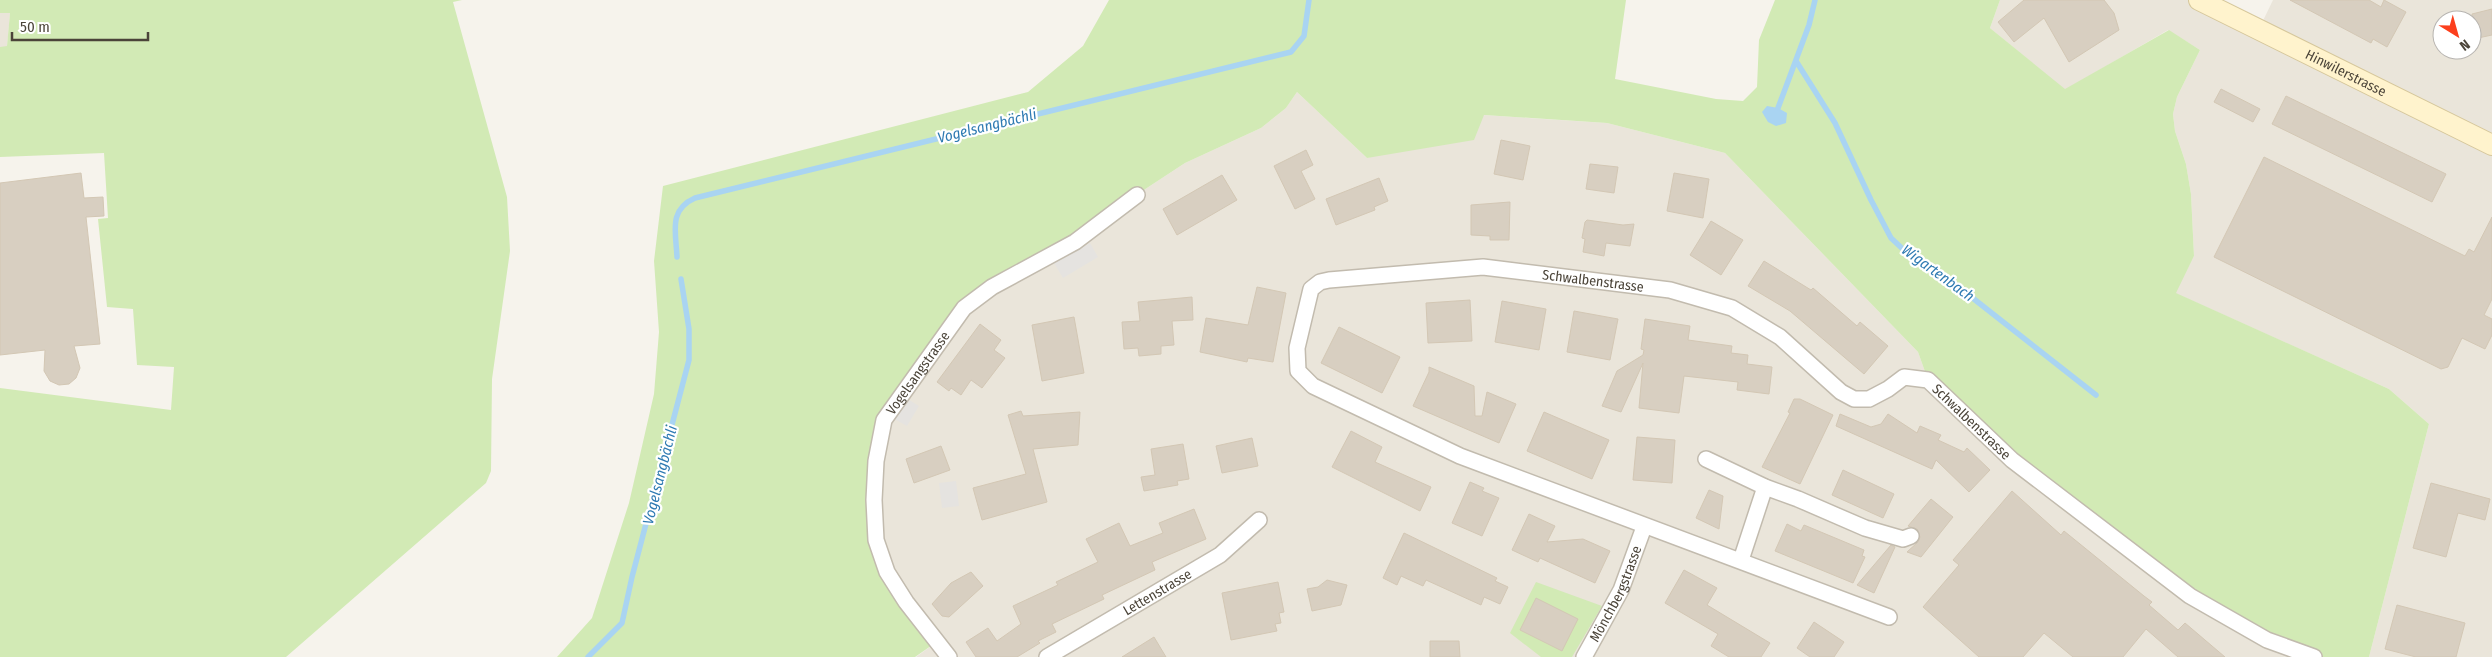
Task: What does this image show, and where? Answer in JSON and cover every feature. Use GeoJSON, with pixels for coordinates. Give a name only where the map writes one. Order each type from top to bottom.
{"type":"FeatureCollection","features":[{"type":"Feature","properties":{"kind":"main road","name":"Hinwilerstrasse"},"geometry":{"type":"LineString","coordinates":[[2199,0],[2492,145]]}},
{"type":"Feature","properties":{"kind":"street","name":"Vogelsangstrasse"},"geometry":{"type":"LineString","coordinates":[[949,657],[901,595],[887,572],[876,540],[874,500],[876,461],[884,420],[964,308],[992,287],[1075,242],[1137,195]]}},
{"type":"Feature","properties":{"kind":"street","name":"Schwalbenstrasse"},"geometry":{"type":"LineString","coordinates":[[1889,617],[1741,560],[1644,527],[1460,456],[1313,386],[1298,371],[1297,348],[1311,289],[1320,282],[1329,280],[1483,267],[1670,290],[1732,308],[1780,337],[1841,392],[1854,399],[1869,399],[1888,389],[1904,377],[1928,380],[2012,460],[2190,596],[2267,640],[2314,657]]}},
{"type":"Feature","properties":{"kind":"street"},"geometry":{"type":"LineString","coordinates":[[1706,459],[1765,487],[1798,498],[1865,528],[1903,539],[1911,536]]}},
{"type":"Feature","properties":{"kind":"street"},"geometry":{"type":"LineString","coordinates":[[1741,560],[1765,487]]}},
{"type":"Feature","properties":{"kind":"street","name":"Lettenstrasse"},"geometry":{"type":"LineString","coordinates":[[1047,657],[1220,555],[1259,520]]}},
{"type":"Feature","properties":{"kind":"street","name":"Mönchbergstrasse"},"geometry":{"type":"LineString","coordinates":[[1584,657],[1621,590],[1644,527]]}},
{"type":"Feature","properties":{"kind":"shaded area"},"geometry":{"type":"Polygon","coordinates":[[[2000,0],[2199,0],[2259,29],[2273,0],[2492,0],[2492,657],[2369,657],[2429,424],[2389,389],[2175,293],[2194,256],[2191,194],[2186,164],[2175,131],[2173,114],[2177,97],[2200,50],[2168,30],[2065,90],[1990,28],[2000,0]]]}},
{"type":"Feature","properties":{"kind":"shaded area"},"geometry":{"type":"Polygon","coordinates":[[[0,13],[10,13],[7,47],[0,47],[0,13]]]}},
{"type":"Feature","properties":{"kind":"shaded area"},"geometry":{"type":"Polygon","coordinates":[[[1297,92],[1367,158],[1483,115],[1607,123],[1725,153],[1918,352],[1928,380],[2314,657],[916,657],[938,641],[876,540],[884,420],[964,308],[1185,163],[1261,128],[1286,108],[1297,92]]]}},
{"type":"Feature","properties":{"kind":"shaded area"},"geometry":{"type":"Polygon","coordinates":[[[1090,243],[1098,257],[1063,278],[1054,263],[1090,243]]]}},
{"type":"Feature","properties":{"kind":"shaded area"},"geometry":{"type":"Polygon","coordinates":[[[901,395],[919,406],[907,426],[887,415],[901,395]]]}},
{"type":"Feature","properties":{"kind":"shaded area"},"geometry":{"type":"Polygon","coordinates":[[[956,481],[959,506],[942,508],[939,483],[956,481]]]}},
{"type":"Feature","properties":{"kind":"green space"},"geometry":{"type":"Polygon","coordinates":[[[0,0],[462,0],[453,2],[507,197],[510,251],[492,379],[491,471],[486,483],[286,657],[0,657],[0,388],[171,410],[174,367],[137,365],[133,309],[107,307],[98,219],[108,218],[104,153],[0,157],[0,47],[7,46],[10,13],[0,13],[0,0]]]}},
{"type":"Feature","properties":{"kind":"green space"},"geometry":{"type":"Polygon","coordinates":[[[1109,0],[1626,0],[1615,79],[1716,99],[1743,101],[1757,87],[1759,40],[1775,0],[2000,0],[1990,28],[2065,89],[2169,30],[2200,50],[2177,97],[2173,114],[2175,131],[2186,164],[2191,194],[2194,256],[2176,293],[2389,389],[2429,424],[2369,657],[2314,657],[2190,596],[2012,460],[1928,380],[1918,352],[1725,153],[1607,123],[1484,115],[1474,140],[1367,158],[1297,92],[1286,108],[1261,128],[1185,163],[964,308],[884,419],[874,500],[887,572],[938,641],[915,657],[557,657],[592,618],[629,503],[654,394],[659,332],[654,261],[663,186],[1028,92],[1083,46],[1109,0]]]}},
{"type":"Feature","properties":{"kind":"green space"},"geometry":{"type":"Polygon","coordinates":[[[1536,582],[1602,606],[1572,657],[1541,657],[1510,633],[1536,582]]]}},
{"type":"Feature","properties":{"kind":"water"},"geometry":{"type":"Polygon","coordinates":[[[1767,106],[1778,108],[1787,113],[1786,123],[1776,126],[1768,122],[1762,112],[1767,106]]]}},
{"type":"Feature","properties":{"kind":"building"},"geometry":{"type":"Polygon","coordinates":[[[2024,0],[2104,0],[2114,13],[2119,30],[2069,62],[2044,18],[2014,42],[1998,22],[2024,0]]]}},
{"type":"Feature","properties":{"kind":"building"},"geometry":{"type":"Polygon","coordinates":[[[2290,0],[2369,0],[2381,7],[2384,0],[2406,12],[2387,47],[2373,39],[2371,43],[2290,0]]]}},
{"type":"Feature","properties":{"kind":"building"},"geometry":{"type":"Polygon","coordinates":[[[2492,9],[2492,35],[2482,37],[2482,12],[2492,9]]]}},
{"type":"Feature","properties":{"kind":"building"},"geometry":{"type":"Polygon","coordinates":[[[2221,89],[2260,109],[2253,122],[2214,102],[2221,89]]]}},
{"type":"Feature","properties":{"kind":"building"},"geometry":{"type":"Polygon","coordinates":[[[2286,96],[2446,174],[2432,202],[2272,124],[2286,96]]]}},
{"type":"Feature","properties":{"kind":"building"},"geometry":{"type":"Polygon","coordinates":[[[1501,140],[1530,146],[1523,180],[1494,174],[1501,140]]]}},
{"type":"Feature","properties":{"kind":"building"},"geometry":{"type":"Polygon","coordinates":[[[1306,150],[1313,165],[1301,171],[1315,199],[1295,209],[1274,166],[1306,150]]]}},
{"type":"Feature","properties":{"kind":"building"},"geometry":{"type":"Polygon","coordinates":[[[2264,157],[2465,256],[2469,249],[2474,252],[2492,217],[2492,299],[2484,315],[2492,319],[2492,335],[2485,349],[2462,338],[2448,367],[2441,369],[2214,257],[2264,157]]]}},
{"type":"Feature","properties":{"kind":"building"},"geometry":{"type":"Polygon","coordinates":[[[1590,164],[1618,167],[1614,193],[1586,189],[1590,164]]]}},
{"type":"Feature","properties":{"kind":"building"},"geometry":{"type":"Polygon","coordinates":[[[81,173],[84,198],[103,197],[104,216],[86,217],[100,344],[74,346],[80,368],[76,378],[69,384],[59,385],[50,381],[44,371],[45,350],[0,355],[0,183],[81,173]]]}},
{"type":"Feature","properties":{"kind":"building"},"geometry":{"type":"Polygon","coordinates":[[[1674,173],[1709,179],[1703,218],[1667,211],[1674,173]]]}},
{"type":"Feature","properties":{"kind":"building"},"geometry":{"type":"Polygon","coordinates":[[[1222,175],[1237,200],[1177,235],[1163,209],[1222,175]]]}},
{"type":"Feature","properties":{"kind":"building"},"geometry":{"type":"Polygon","coordinates":[[[1379,178],[1388,201],[1374,207],[1375,210],[1336,225],[1326,199],[1379,178]]]}},
{"type":"Feature","properties":{"kind":"building"},"geometry":{"type":"Polygon","coordinates":[[[1510,202],[1509,240],[1490,240],[1490,236],[1471,235],[1471,205],[1510,202]]]}},
{"type":"Feature","properties":{"kind":"building"},"geometry":{"type":"Polygon","coordinates":[[[1587,220],[1623,225],[1634,224],[1630,246],[1606,243],[1604,256],[1583,252],[1585,239],[1582,238],[1587,220]]]}},
{"type":"Feature","properties":{"kind":"building"},"geometry":{"type":"Polygon","coordinates":[[[1711,221],[1743,240],[1721,275],[1690,255],[1711,221]]]}},
{"type":"Feature","properties":{"kind":"building"},"geometry":{"type":"Polygon","coordinates":[[[1764,261],[1811,290],[1813,288],[1857,326],[1860,322],[1888,346],[1864,374],[1790,311],[1748,286],[1764,261]]]}},
{"type":"Feature","properties":{"kind":"building"},"geometry":{"type":"Polygon","coordinates":[[[1257,287],[1286,293],[1273,362],[1248,358],[1247,362],[1200,352],[1206,318],[1248,325],[1257,287]]]}},
{"type":"Feature","properties":{"kind":"building"},"geometry":{"type":"Polygon","coordinates":[[[1192,297],[1193,320],[1172,321],[1174,345],[1161,346],[1161,354],[1139,356],[1138,348],[1124,349],[1122,322],[1140,321],[1138,302],[1192,297]]]}},
{"type":"Feature","properties":{"kind":"building"},"geometry":{"type":"Polygon","coordinates":[[[1470,300],[1472,341],[1428,343],[1426,303],[1470,300]]]}},
{"type":"Feature","properties":{"kind":"building"},"geometry":{"type":"Polygon","coordinates":[[[1502,301],[1546,309],[1539,350],[1495,342],[1502,301]]]}},
{"type":"Feature","properties":{"kind":"building"},"geometry":{"type":"Polygon","coordinates":[[[1574,311],[1618,319],[1610,360],[1567,352],[1574,311]]]}},
{"type":"Feature","properties":{"kind":"building"},"geometry":{"type":"Polygon","coordinates":[[[1074,317],[1084,373],[1042,381],[1032,325],[1074,317]]]}},
{"type":"Feature","properties":{"kind":"building"},"geometry":{"type":"Polygon","coordinates":[[[1645,319],[1690,326],[1688,340],[1732,346],[1731,353],[1748,355],[1747,364],[1772,367],[1769,394],[1737,390],[1738,382],[1684,376],[1679,413],[1639,408],[1643,363],[1621,412],[1602,406],[1617,371],[1643,355],[1644,350],[1641,349],[1645,319]]]}},
{"type":"Feature","properties":{"kind":"building"},"geometry":{"type":"Polygon","coordinates":[[[980,324],[1001,340],[994,350],[1005,358],[982,388],[971,380],[961,395],[951,388],[949,391],[937,382],[980,324]]]}},
{"type":"Feature","properties":{"kind":"building"},"geometry":{"type":"Polygon","coordinates":[[[1339,327],[1400,357],[1382,393],[1321,363],[1339,327]]]}},
{"type":"Feature","properties":{"kind":"building"},"geometry":{"type":"Polygon","coordinates":[[[1429,367],[1474,386],[1475,416],[1482,416],[1487,392],[1516,404],[1499,443],[1413,406],[1429,372],[1429,367]]]}},
{"type":"Feature","properties":{"kind":"building"},"geometry":{"type":"Polygon","coordinates":[[[1794,399],[1800,399],[1833,415],[1800,484],[1762,467],[1790,413],[1788,412],[1794,399]]]}},
{"type":"Feature","properties":{"kind":"building"},"geometry":{"type":"Polygon","coordinates":[[[1021,411],[1023,416],[1080,412],[1078,445],[1033,449],[1047,502],[982,520],[973,488],[1026,474],[1008,415],[1021,411]]]}},
{"type":"Feature","properties":{"kind":"building"},"geometry":{"type":"Polygon","coordinates":[[[1544,412],[1609,440],[1592,479],[1527,451],[1544,412]]]}},
{"type":"Feature","properties":{"kind":"building"},"geometry":{"type":"Polygon","coordinates":[[[1840,414],[1871,427],[1881,424],[1888,414],[1917,433],[1920,426],[1941,435],[1938,440],[1964,452],[1967,448],[1990,470],[1969,492],[1936,460],[1932,469],[1836,426],[1840,414]]]}},
{"type":"Feature","properties":{"kind":"building"},"geometry":{"type":"Polygon","coordinates":[[[1351,431],[1382,447],[1375,462],[1431,487],[1420,511],[1332,467],[1351,431]]]}},
{"type":"Feature","properties":{"kind":"building"},"geometry":{"type":"Polygon","coordinates":[[[1637,437],[1675,440],[1672,483],[1633,480],[1637,437]]]}},
{"type":"Feature","properties":{"kind":"building"},"geometry":{"type":"Polygon","coordinates":[[[1252,438],[1258,466],[1222,473],[1216,446],[1252,438]]]}},
{"type":"Feature","properties":{"kind":"building"},"geometry":{"type":"Polygon","coordinates":[[[1183,444],[1189,479],[1177,481],[1178,485],[1144,491],[1141,477],[1155,475],[1151,449],[1183,444]]]}},
{"type":"Feature","properties":{"kind":"building"},"geometry":{"type":"Polygon","coordinates":[[[941,446],[950,470],[914,483],[906,459],[941,446]]]}},
{"type":"Feature","properties":{"kind":"building"},"geometry":{"type":"Polygon","coordinates":[[[1843,470],[1894,494],[1883,518],[1832,495],[1843,470]]]}},
{"type":"Feature","properties":{"kind":"building"},"geometry":{"type":"Polygon","coordinates":[[[1470,482],[1484,488],[1482,491],[1499,498],[1482,536],[1452,523],[1470,482]]]}},
{"type":"Feature","properties":{"kind":"building"},"geometry":{"type":"Polygon","coordinates":[[[2431,483],[2490,499],[2485,520],[2458,513],[2446,557],[2413,548],[2431,483]]]}},
{"type":"Feature","properties":{"kind":"building"},"geometry":{"type":"Polygon","coordinates":[[[1709,490],[1723,496],[1719,529],[1696,518],[1709,490]]]}},
{"type":"Feature","properties":{"kind":"building"},"geometry":{"type":"Polygon","coordinates":[[[2012,491],[2061,535],[2064,531],[2152,602],[2149,605],[2178,630],[2185,623],[2225,657],[2178,657],[2146,629],[2123,657],[2073,657],[2044,633],[2023,657],[1979,657],[1923,607],[1959,565],[1953,560],[2012,491]]]}},
{"type":"Feature","properties":{"kind":"building"},"geometry":{"type":"Polygon","coordinates":[[[1931,499],[1953,517],[1921,557],[1907,552],[1918,542],[1920,537],[1917,529],[1908,526],[1931,499]]]}},
{"type":"Feature","properties":{"kind":"building"},"geometry":{"type":"Polygon","coordinates":[[[1194,509],[1206,539],[1152,562],[1155,570],[1102,595],[1104,599],[1052,624],[1056,632],[1038,641],[1040,643],[1017,657],[976,657],[966,642],[988,628],[997,641],[1021,624],[1013,606],[1058,585],[1056,582],[1098,562],[1086,539],[1119,523],[1130,546],[1163,533],[1159,523],[1194,509]]]}},
{"type":"Feature","properties":{"kind":"building"},"geometry":{"type":"Polygon","coordinates":[[[1529,514],[1555,526],[1547,542],[1583,539],[1610,551],[1595,583],[1540,558],[1538,562],[1512,550],[1529,514]]]}},
{"type":"Feature","properties":{"kind":"building"},"geometry":{"type":"Polygon","coordinates":[[[1787,524],[1801,531],[1804,525],[1864,550],[1862,556],[1865,557],[1853,583],[1775,551],[1787,524]]]}},
{"type":"Feature","properties":{"kind":"building"},"geometry":{"type":"Polygon","coordinates":[[[1404,533],[1497,578],[1495,581],[1508,587],[1500,604],[1484,597],[1481,605],[1426,580],[1423,586],[1401,576],[1397,585],[1383,578],[1404,533]]]}},
{"type":"Feature","properties":{"kind":"building"},"geometry":{"type":"Polygon","coordinates":[[[1891,545],[1895,547],[1874,593],[1857,585],[1891,545]]]}},
{"type":"Feature","properties":{"kind":"building"},"geometry":{"type":"Polygon","coordinates":[[[1684,570],[1717,588],[1707,605],[1770,643],[1761,657],[1729,657],[1711,646],[1718,634],[1665,603],[1684,570]]]}},
{"type":"Feature","properties":{"kind":"building"},"geometry":{"type":"Polygon","coordinates":[[[971,572],[983,586],[949,617],[942,616],[932,604],[951,583],[971,572]]]}},
{"type":"Feature","properties":{"kind":"building"},"geometry":{"type":"Polygon","coordinates":[[[1327,580],[1347,585],[1341,605],[1312,611],[1307,589],[1318,587],[1327,580]]]}},
{"type":"Feature","properties":{"kind":"building"},"geometry":{"type":"Polygon","coordinates":[[[1278,582],[1284,612],[1279,613],[1281,623],[1275,624],[1277,631],[1231,640],[1222,593],[1278,582]]]}},
{"type":"Feature","properties":{"kind":"building"},"geometry":{"type":"Polygon","coordinates":[[[1536,598],[1578,619],[1562,651],[1520,630],[1536,598]]]}},
{"type":"Feature","properties":{"kind":"building"},"geometry":{"type":"Polygon","coordinates":[[[2397,605],[2465,623],[2456,657],[2416,657],[2385,649],[2397,605]]]}},
{"type":"Feature","properties":{"kind":"building"},"geometry":{"type":"Polygon","coordinates":[[[1814,622],[1844,642],[1834,657],[1810,657],[1797,648],[1814,622]]]}},
{"type":"Feature","properties":{"kind":"building"},"geometry":{"type":"Polygon","coordinates":[[[1154,637],[1166,657],[1122,657],[1154,637]]]}},
{"type":"Feature","properties":{"kind":"building"},"geometry":{"type":"Polygon","coordinates":[[[1430,641],[1459,641],[1460,657],[1430,657],[1430,641]]]}},
{"type":"Feature","properties":{"kind":"waterway","name":"Vogelsangbächli"},"geometry":{"type":"LineString","coordinates":[[677,257],[675,231],[677,215],[686,203],[695,198],[1291,52],[1304,36],[1309,0]]}},
{"type":"Feature","properties":{"kind":"waterway","name":"Wigartenbach"},"geometry":{"type":"LineString","coordinates":[[1778,108],[1809,25],[1815,0]]}},
{"type":"Feature","properties":{"kind":"waterway","name":"Wigartenbach"},"geometry":{"type":"LineString","coordinates":[[1796,61],[1835,123],[1891,238],[1906,252],[1940,277],[1965,292],[2096,395]]}},
{"type":"Feature","properties":{"kind":"waterway","name":"Vogelsangbächli"},"geometry":{"type":"LineString","coordinates":[[588,657],[622,623],[632,577],[689,360],[689,329],[681,279]]}}]}
